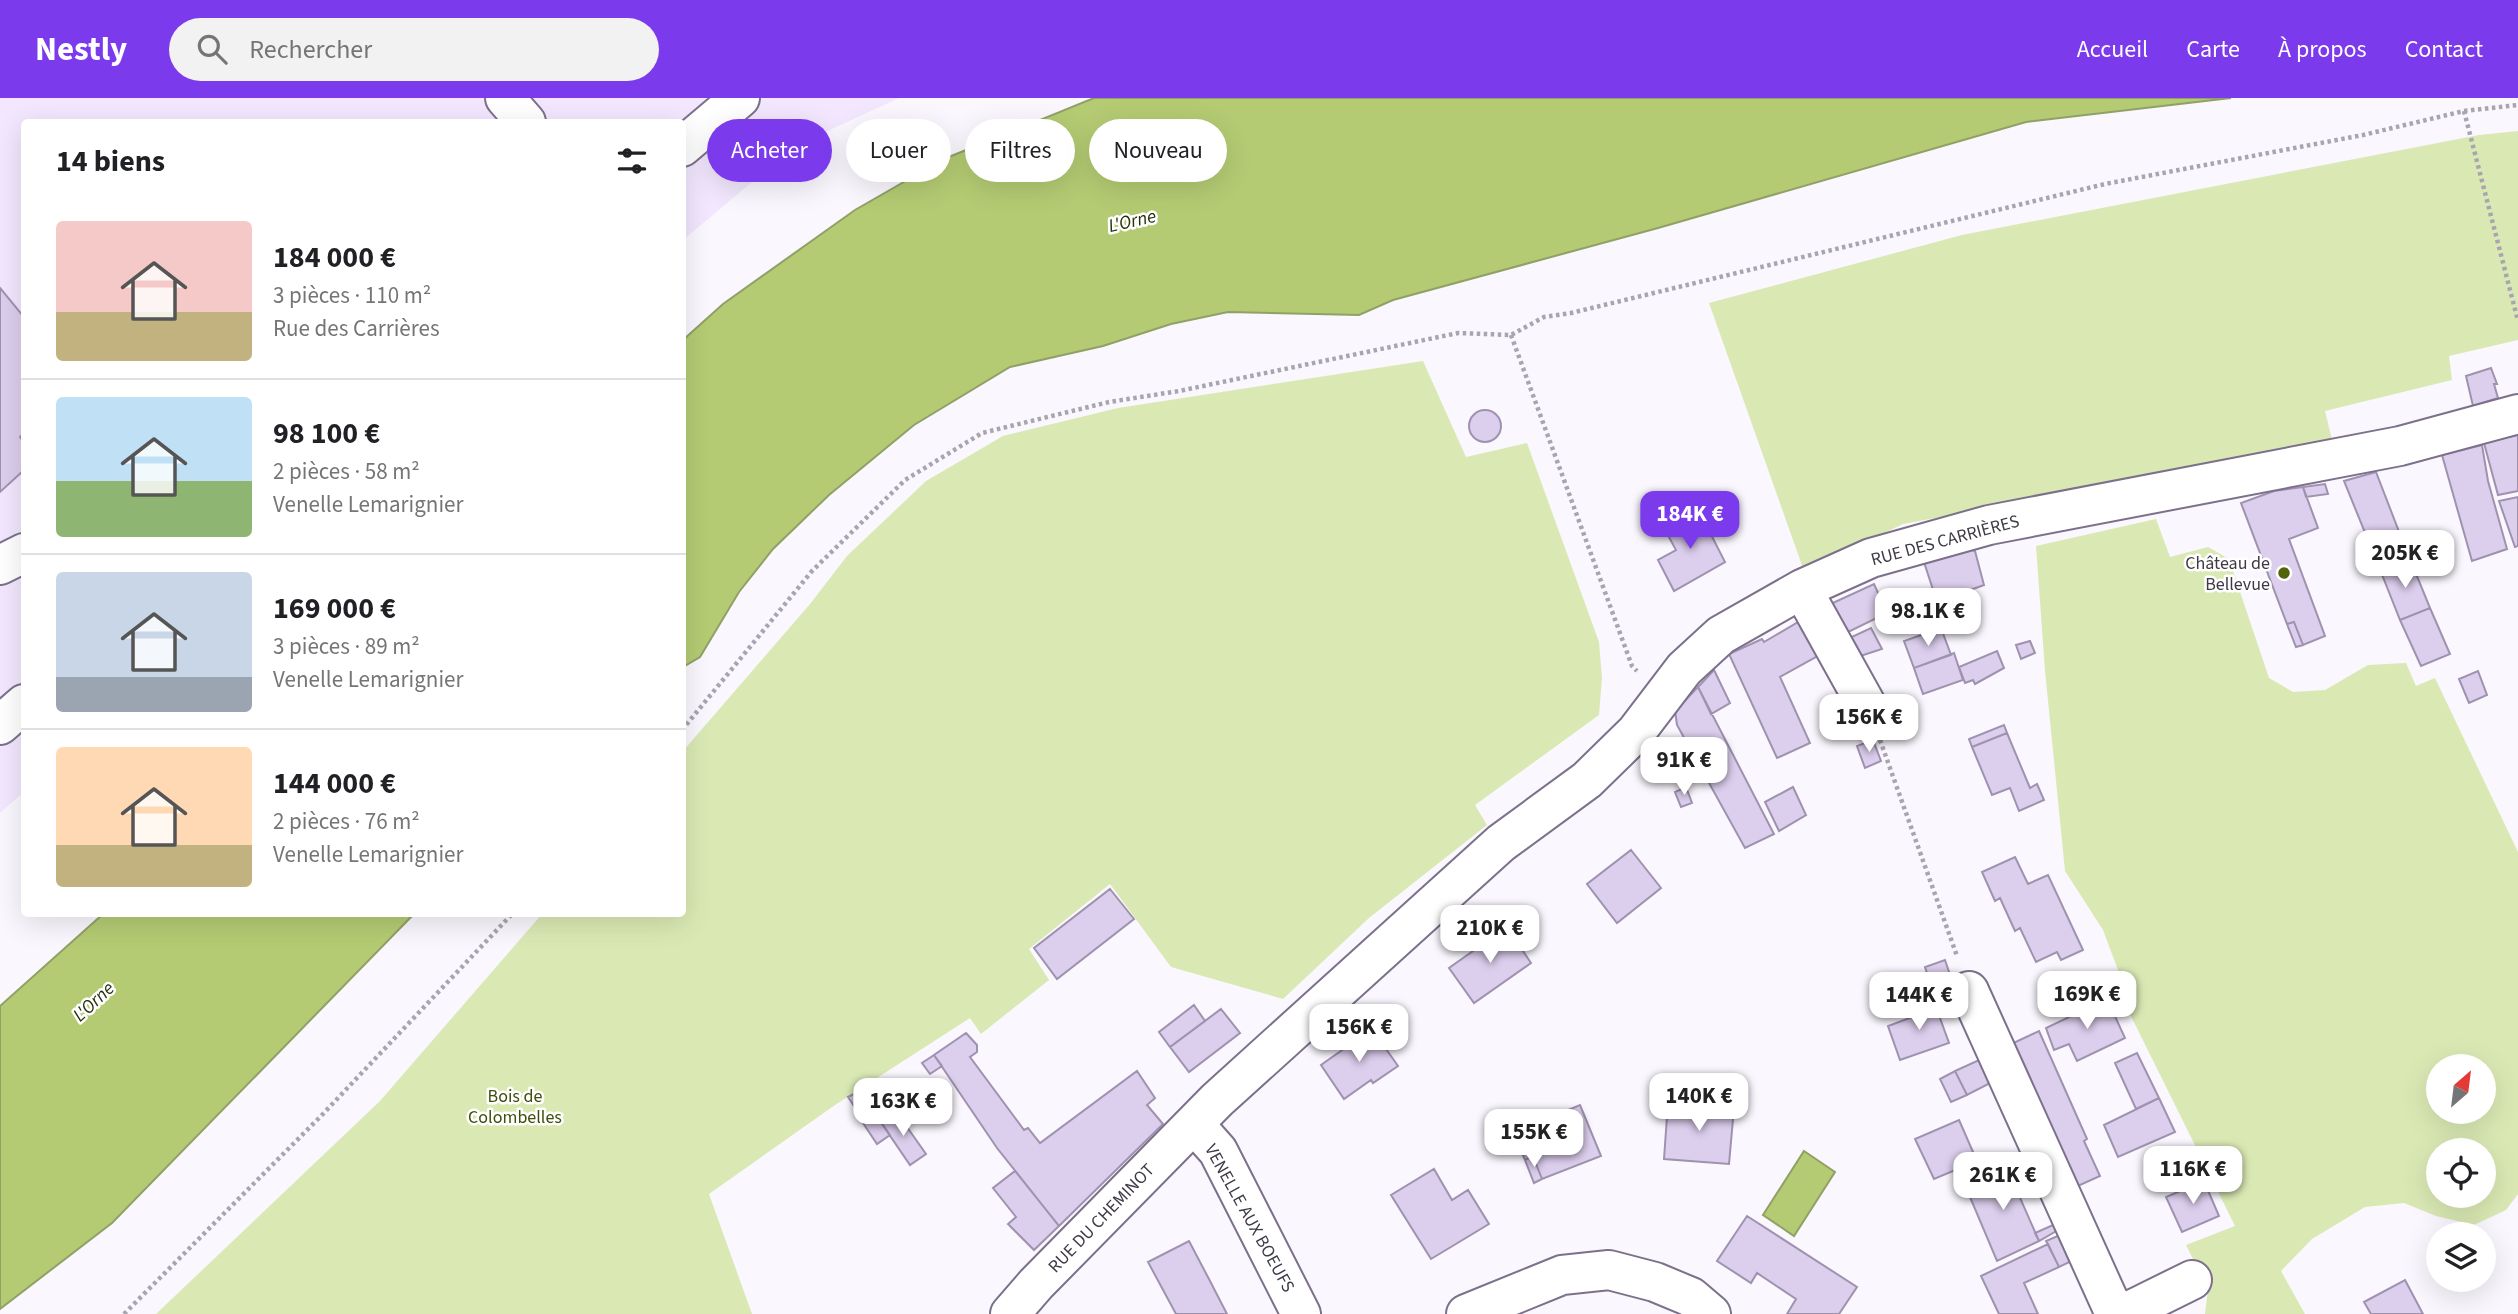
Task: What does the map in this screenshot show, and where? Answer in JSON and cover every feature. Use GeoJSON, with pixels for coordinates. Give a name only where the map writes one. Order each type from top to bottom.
{"type":"FeatureCollection","features":[{"type":"Feature","properties":{"kind":"street"},"geometry":{"type":"LineString","coordinates":[[505,98],[523,119]]}},
{"type":"Feature","properties":{"kind":"street"},"geometry":{"type":"LineString","coordinates":[[686,144],[740,98]]}},
{"type":"Feature","properties":{"kind":"street","name":"RUE DES CARRIÈRES"},"geometry":{"type":"LineString","coordinates":[[1195,1124],[1217,1100],[1501,844],[1587,780],[1636,732],[1684,669],[1721,635],[1802,589],[1871,558],[1989,525],[2400,446],[2518,414]]}},
{"type":"Feature","properties":{"kind":"street"},"geometry":{"type":"LineString","coordinates":[[0,565],[21,554]]}},
{"type":"Feature","properties":{"kind":"street"},"geometry":{"type":"LineString","coordinates":[[1802,589],[1867,706]]}},
{"type":"Feature","properties":{"kind":"street"},"geometry":{"type":"LineString","coordinates":[[0,725],[21,708]]}},
{"type":"Feature","properties":{"kind":"street"},"geometry":{"type":"LineString","coordinates":[[1969,991],[2115,1314]]}},
{"type":"Feature","properties":{"kind":"street","name":"RUE DU CHEMINOT"},"geometry":{"type":"LineString","coordinates":[[1010,1314],[1195,1124]]}},
{"type":"Feature","properties":{"kind":"street","name":"VENELLE AUX BOEUFS"},"geometry":{"type":"LineString","coordinates":[[1195,1124],[1217,1151],[1301,1314]]}},
{"type":"Feature","properties":{"kind":"street"},"geometry":{"type":"LineString","coordinates":[[1466,1314],[1562,1275],[1609,1270],[1654,1282],[1691,1297],[1711,1314]]}},
{"type":"Feature","properties":{"kind":"street"},"geometry":{"type":"LineString","coordinates":[[2123,1314],[2192,1280]]}},
{"type":"Feature","properties":{"kind":"path"},"geometry":{"type":"LineString","coordinates":[[686,725],[812,571],[905,480],[982,433],[1108,402],[1179,391],[1458,333],[1511,335],[1544,317],[1572,313],[2105,184],[2363,135],[2465,111],[2518,105]]}},
{"type":"Feature","properties":{"kind":"path"},"geometry":{"type":"LineString","coordinates":[[2465,111],[2518,321]]}},
{"type":"Feature","properties":{"kind":"path"},"geometry":{"type":"LineString","coordinates":[[1511,335],[1632,666],[1660,699]]}},
{"type":"Feature","properties":{"kind":"path"},"geometry":{"type":"LineString","coordinates":[[1867,706],[1969,991]]}},
{"type":"Feature","properties":{"kind":"path"},"geometry":{"type":"LineString","coordinates":[[124,1314],[321,1116],[509,917]]}},
{"type":"Feature","properties":{"kind":"shaded area"},"geometry":{"type":"Polygon","coordinates":[[[0,98],[899,98],[854,119],[846,119],[846,122],[832,129],[832,119],[707,119],[707,182],[752,182],[686,237],[686,119],[21,119],[21,795],[0,813],[0,98]]]}},
{"type":"Feature","properties":{"kind":"green space"},"geometry":{"type":"Polygon","coordinates":[[[2518,131],[2518,340],[2449,356],[2452,380],[2325,411],[2333,444],[1903,524],[1804,571],[1709,303],[1962,235],[2479,135],[2518,131]]]}},
{"type":"Feature","properties":{"kind":"green space","name":"Bois de Colombelles"},"geometry":{"type":"Polygon","coordinates":[[[1423,361],[1466,457],[1527,443],[1599,642],[1602,678],[1599,715],[1475,805],[1487,825],[1369,918],[1283,999],[1171,967],[1110,884],[1029,949],[1049,980],[981,1034],[970,1018],[835,1105],[709,1194],[752,1314],[156,1314],[380,1101],[539,917],[686,917],[686,748],[810,604],[847,556],[926,481],[1003,436],[1118,408],[1423,361]]]}},
{"type":"Feature","properties":{"kind":"green space"},"geometry":{"type":"Polygon","coordinates":[[[2156,519],[2170,557],[2208,547],[2229,559],[2269,678],[2293,692],[2325,690],[2368,665],[2406,663],[2416,686],[2435,678],[2518,852],[2518,1194],[2506,1210],[2480,1222],[2461,1222],[2436,1216],[2404,1203],[2365,1207],[2312,1239],[2281,1271],[2305,1314],[2205,1314],[2208,1289],[2186,1245],[2235,1226],[2120,994],[2118,970],[2103,930],[2065,871],[2045,671],[2036,546],[2156,519]]]}},
{"type":"Feature","properties":{"kind":"water","name":"L'Orne"},"geometry":{"type":"Polygon","coordinates":[[[1094,98],[2231,98],[2026,122],[1658,228],[1393,300],[1359,315],[1228,312],[1171,324],[1103,346],[1010,367],[914,425],[829,495],[773,549],[739,592],[700,657],[686,665],[686,337],[723,304],[855,210],[904,182],[951,182],[951,156],[965,150],[965,182],[1075,182],[1075,119],[1042,119],[1094,98]]]}},
{"type":"Feature","properties":{"kind":"water","name":"L'Orne"},"geometry":{"type":"Polygon","coordinates":[[[100,917],[411,917],[112,1223],[0,1309],[0,1006],[100,917]]]}},
{"type":"Feature","properties":{"kind":"water"},"geometry":{"type":"Polygon","coordinates":[[[1804,1151],[1835,1172],[1794,1236],[1763,1215],[1804,1151]]]}},
{"type":"Feature","properties":{"kind":"building"},"geometry":{"type":"Polygon","coordinates":[[[0,288],[21,313],[21,473],[0,492],[0,288]]]}},
{"type":"Feature","properties":{"kind":"building"},"geometry":{"type":"Polygon","coordinates":[[[2491,368],[2497,384],[2494,384],[2498,398],[2473,406],[2466,376],[2491,368]]]}},
{"type":"Feature","properties":{"kind":"building"},"geometry":{"type":"Polygon","coordinates":[[[1485,410],[1496,415],[1501,426],[1496,437],[1485,442],[1474,437],[1469,426],[1474,415],[1485,410]]]}},
{"type":"Feature","properties":{"kind":"building"},"geometry":{"type":"Polygon","coordinates":[[[2518,435],[2518,491],[2498,495],[2484,443],[2518,435]]]}},
{"type":"Feature","properties":{"kind":"building"},"geometry":{"type":"Polygon","coordinates":[[[2482,445],[2488,481],[2507,549],[2472,561],[2442,455],[2482,445]]]}},
{"type":"Feature","properties":{"kind":"building"},"geometry":{"type":"Polygon","coordinates":[[[2376,472],[2408,555],[2438,547],[2443,568],[2416,575],[2410,559],[2381,572],[2344,481],[2376,472]]]}},
{"type":"Feature","properties":{"kind":"building"},"geometry":{"type":"Polygon","coordinates":[[[2325,484],[2328,494],[2306,497],[2303,487],[2325,484]]]}},
{"type":"Feature","properties":{"kind":"building"},"geometry":{"type":"Polygon","coordinates":[[[2303,487],[2318,528],[2289,539],[2325,636],[2303,645],[2294,622],[2287,624],[2241,503],[2274,491],[2303,487]]]}},
{"type":"Feature","properties":{"kind":"building"},"geometry":{"type":"Polygon","coordinates":[[[2518,497],[2518,546],[2515,547],[2499,501],[2518,497]]]}},
{"type":"Feature","properties":{"kind":"building"},"geometry":{"type":"Polygon","coordinates":[[[1698,509],[1725,562],[1674,591],[1658,560],[1676,550],[1664,528],[1698,509]]]}},
{"type":"Feature","properties":{"kind":"building"},"geometry":{"type":"Polygon","coordinates":[[[1963,547],[1975,551],[1984,585],[1937,602],[1924,562],[1963,547]]]}},
{"type":"Feature","properties":{"kind":"building"},"geometry":{"type":"Polygon","coordinates":[[[2410,559],[2430,608],[2400,620],[2381,572],[2410,559]]]}},
{"type":"Feature","properties":{"kind":"building"},"geometry":{"type":"Polygon","coordinates":[[[1874,584],[1887,613],[1838,637],[1824,607],[1874,584]]]}},
{"type":"Feature","properties":{"kind":"building"},"geometry":{"type":"Polygon","coordinates":[[[1937,602],[1945,627],[1923,634],[1914,611],[1937,602]]]}},
{"type":"Feature","properties":{"kind":"building"},"geometry":{"type":"Polygon","coordinates":[[[2430,608],[2450,654],[2421,666],[2400,620],[2430,608]]]}},
{"type":"Feature","properties":{"kind":"building"},"geometry":{"type":"Polygon","coordinates":[[[1805,618],[1823,653],[1780,677],[1810,743],[1777,758],[1729,654],[1762,639],[1764,642],[1805,618]]]}},
{"type":"Feature","properties":{"kind":"building"},"geometry":{"type":"Polygon","coordinates":[[[2294,622],[2303,645],[2296,647],[2287,624],[2294,622]]]}},
{"type":"Feature","properties":{"kind":"building"},"geometry":{"type":"Polygon","coordinates":[[[1871,628],[1882,649],[1851,659],[1841,642],[1871,628]]]}},
{"type":"Feature","properties":{"kind":"building"},"geometry":{"type":"Polygon","coordinates":[[[1941,628],[1951,655],[1914,668],[1904,641],[1941,628]]]}},
{"type":"Feature","properties":{"kind":"building"},"geometry":{"type":"Polygon","coordinates":[[[2030,641],[2035,653],[2021,659],[2016,645],[2030,641]]]}},
{"type":"Feature","properties":{"kind":"building"},"geometry":{"type":"Polygon","coordinates":[[[1997,651],[2004,668],[1975,684],[1973,680],[1965,683],[1959,667],[1997,651]]]}},
{"type":"Feature","properties":{"kind":"building"},"geometry":{"type":"Polygon","coordinates":[[[1954,653],[1963,680],[1923,694],[1914,668],[1954,653]]]}},
{"type":"Feature","properties":{"kind":"building"},"geometry":{"type":"Polygon","coordinates":[[[1714,670],[1730,703],[1711,714],[1698,687],[1714,670]]]}},
{"type":"Feature","properties":{"kind":"building"},"geometry":{"type":"Polygon","coordinates":[[[2478,671],[2487,695],[2469,703],[2459,679],[2478,671]]]}},
{"type":"Feature","properties":{"kind":"building"},"geometry":{"type":"Polygon","coordinates":[[[1698,687],[1774,834],[1745,848],[1677,725],[1675,711],[1698,687]]]}},
{"type":"Feature","properties":{"kind":"building"},"geometry":{"type":"Polygon","coordinates":[[[1856,696],[1865,719],[1839,729],[1830,706],[1856,696]]]}},
{"type":"Feature","properties":{"kind":"building"},"geometry":{"type":"Polygon","coordinates":[[[2004,725],[2007,733],[1972,747],[1969,739],[2004,725]]]}},
{"type":"Feature","properties":{"kind":"building"},"geometry":{"type":"Polygon","coordinates":[[[2007,733],[2030,788],[2037,784],[2044,800],[2019,811],[2010,788],[1992,795],[1972,747],[2007,733]]]}},
{"type":"Feature","properties":{"kind":"building"},"geometry":{"type":"Polygon","coordinates":[[[1873,740],[1881,761],[1865,768],[1857,746],[1873,740]]]}},
{"type":"Feature","properties":{"kind":"building"},"geometry":{"type":"Polygon","coordinates":[[[1686,787],[1692,803],[1681,807],[1675,792],[1686,787]]]}},
{"type":"Feature","properties":{"kind":"building"},"geometry":{"type":"Polygon","coordinates":[[[1793,787],[1806,815],[1779,831],[1765,802],[1793,787]]]}},
{"type":"Feature","properties":{"kind":"building"},"geometry":{"type":"Polygon","coordinates":[[[1631,850],[1661,888],[1617,923],[1587,884],[1631,850]]]}},
{"type":"Feature","properties":{"kind":"building"},"geometry":{"type":"Polygon","coordinates":[[[2015,857],[2028,884],[2048,875],[2083,950],[2061,960],[2057,952],[2036,962],[2020,928],[2015,931],[2000,898],[1995,901],[1982,872],[2015,857]]]}},
{"type":"Feature","properties":{"kind":"building"},"geometry":{"type":"Polygon","coordinates":[[[1110,889],[1134,919],[1057,979],[1034,948],[1110,889]]]}},
{"type":"Feature","properties":{"kind":"building"},"geometry":{"type":"Polygon","coordinates":[[[1507,927],[1531,963],[1474,1003],[1449,968],[1507,927]]]}},
{"type":"Feature","properties":{"kind":"building"},"geometry":{"type":"Polygon","coordinates":[[[1945,960],[1953,984],[1933,991],[1925,967],[1945,960]]]}},
{"type":"Feature","properties":{"kind":"building"},"geometry":{"type":"Polygon","coordinates":[[[1932,996],[1949,1043],[1900,1060],[1888,1026],[1923,1013],[1918,1001],[1932,996]]]}},
{"type":"Feature","properties":{"kind":"building"},"geometry":{"type":"Polygon","coordinates":[[[2107,999],[2125,1038],[2077,1061],[2069,1044],[2054,1050],[2046,1028],[2107,999]]]}},
{"type":"Feature","properties":{"kind":"building"},"geometry":{"type":"Polygon","coordinates":[[[1194,1005],[1205,1021],[1170,1047],[1159,1032],[1194,1005]]]}},
{"type":"Feature","properties":{"kind":"building"},"geometry":{"type":"Polygon","coordinates":[[[1221,1009],[1240,1033],[1189,1072],[1170,1047],[1221,1009]]]}},
{"type":"Feature","properties":{"kind":"building"},"geometry":{"type":"Polygon","coordinates":[[[1372,1029],[1398,1066],[1373,1083],[1371,1080],[1344,1099],[1321,1065],[1372,1029]]]}},
{"type":"Feature","properties":{"kind":"building"},"geometry":{"type":"Polygon","coordinates":[[[2039,1031],[2087,1139],[2084,1141],[2100,1176],[2069,1190],[2007,1046],[2039,1031]]]}},
{"type":"Feature","properties":{"kind":"building"},"geometry":{"type":"Polygon","coordinates":[[[966,1033],[977,1045],[977,1052],[970,1057],[1024,1130],[1028,1128],[1040,1143],[1137,1071],[1155,1098],[1147,1105],[1163,1124],[1059,1226],[997,1148],[934,1055],[966,1033]]]}},
{"type":"Feature","properties":{"kind":"building"},"geometry":{"type":"Polygon","coordinates":[[[2137,1053],[2159,1098],[2136,1109],[2115,1063],[2137,1053]]]}},
{"type":"Feature","properties":{"kind":"building"},"geometry":{"type":"Polygon","coordinates":[[[934,1055],[942,1066],[930,1074],[922,1063],[934,1055]]]}},
{"type":"Feature","properties":{"kind":"building"},"geometry":{"type":"Polygon","coordinates":[[[1990,1055],[2000,1078],[1967,1095],[1955,1071],[1990,1055]]]}},
{"type":"Feature","properties":{"kind":"building"},"geometry":{"type":"Polygon","coordinates":[[[1955,1071],[1967,1095],[1951,1102],[1940,1079],[1955,1071]]]}},
{"type":"Feature","properties":{"kind":"building"},"geometry":{"type":"Polygon","coordinates":[[[877,1084],[895,1110],[880,1121],[862,1095],[877,1084]]]}},
{"type":"Feature","properties":{"kind":"building"},"geometry":{"type":"Polygon","coordinates":[[[860,1091],[869,1104],[858,1112],[848,1097],[860,1091]]]}},
{"type":"Feature","properties":{"kind":"building"},"geometry":{"type":"Polygon","coordinates":[[[2159,1098],[2175,1132],[2118,1157],[2104,1125],[2159,1098]]]}},
{"type":"Feature","properties":{"kind":"building"},"geometry":{"type":"Polygon","coordinates":[[[1668,1102],[1734,1108],[1729,1164],[1664,1159],[1668,1102]]]}},
{"type":"Feature","properties":{"kind":"building"},"geometry":{"type":"Polygon","coordinates":[[[1580,1105],[1601,1156],[1542,1179],[1533,1156],[1525,1160],[1513,1133],[1580,1105]]]}},
{"type":"Feature","properties":{"kind":"building"},"geometry":{"type":"Polygon","coordinates":[[[895,1110],[926,1154],[910,1165],[880,1121],[895,1110]]]}},
{"type":"Feature","properties":{"kind":"building"},"geometry":{"type":"Polygon","coordinates":[[[876,1115],[890,1135],[877,1144],[863,1123],[876,1115]]]}},
{"type":"Feature","properties":{"kind":"building"},"geometry":{"type":"Polygon","coordinates":[[[1959,1120],[1977,1161],[1934,1179],[1915,1139],[1959,1120]]]}},
{"type":"Feature","properties":{"kind":"building"},"geometry":{"type":"Polygon","coordinates":[[[1533,1156],[1542,1179],[1534,1183],[1525,1160],[1533,1156]]]}},
{"type":"Feature","properties":{"kind":"building"},"geometry":{"type":"Polygon","coordinates":[[[2011,1162],[2023,1188],[2017,1191],[2039,1241],[1997,1261],[1967,1190],[1989,1180],[1986,1173],[2011,1162]]]}},
{"type":"Feature","properties":{"kind":"building"},"geometry":{"type":"Polygon","coordinates":[[[1434,1169],[1452,1200],[1468,1190],[1489,1224],[1431,1259],[1391,1195],[1434,1169]]]}},
{"type":"Feature","properties":{"kind":"building"},"geometry":{"type":"Polygon","coordinates":[[[1015,1171],[1059,1226],[1034,1250],[1008,1224],[1016,1217],[993,1188],[1015,1171]]]}},
{"type":"Feature","properties":{"kind":"building"},"geometry":{"type":"Polygon","coordinates":[[[2204,1181],[2219,1216],[2182,1232],[2166,1197],[2204,1181]]]}},
{"type":"Feature","properties":{"kind":"building"},"geometry":{"type":"Polygon","coordinates":[[[1747,1216],[1857,1287],[1839,1314],[1787,1314],[1796,1299],[1757,1273],[1751,1283],[1717,1261],[1747,1216]]]}},
{"type":"Feature","properties":{"kind":"building"},"geometry":{"type":"Polygon","coordinates":[[[2062,1221],[2065,1226],[2039,1241],[2035,1233],[2062,1221]]]}},
{"type":"Feature","properties":{"kind":"building"},"geometry":{"type":"Polygon","coordinates":[[[2067,1232],[2078,1258],[2059,1267],[2046,1241],[2067,1232]]]}},
{"type":"Feature","properties":{"kind":"building"},"geometry":{"type":"Polygon","coordinates":[[[1189,1241],[1227,1314],[1176,1314],[1148,1262],[1189,1241]]]}},
{"type":"Feature","properties":{"kind":"building"},"geometry":{"type":"Polygon","coordinates":[[[2048,1244],[2059,1267],[2024,1283],[2038,1314],[1999,1314],[1981,1276],[2048,1244]]]}},
{"type":"Feature","properties":{"kind":"building"},"geometry":{"type":"Polygon","coordinates":[[[2405,1280],[2423,1314],[2371,1314],[2364,1302],[2405,1280]]]}},
{"type":"Feature","properties":{"kind":"place","name":"Château de Bellevue"},"geometry":{"type":"Point","coordinates":[2284,573]}}]}
